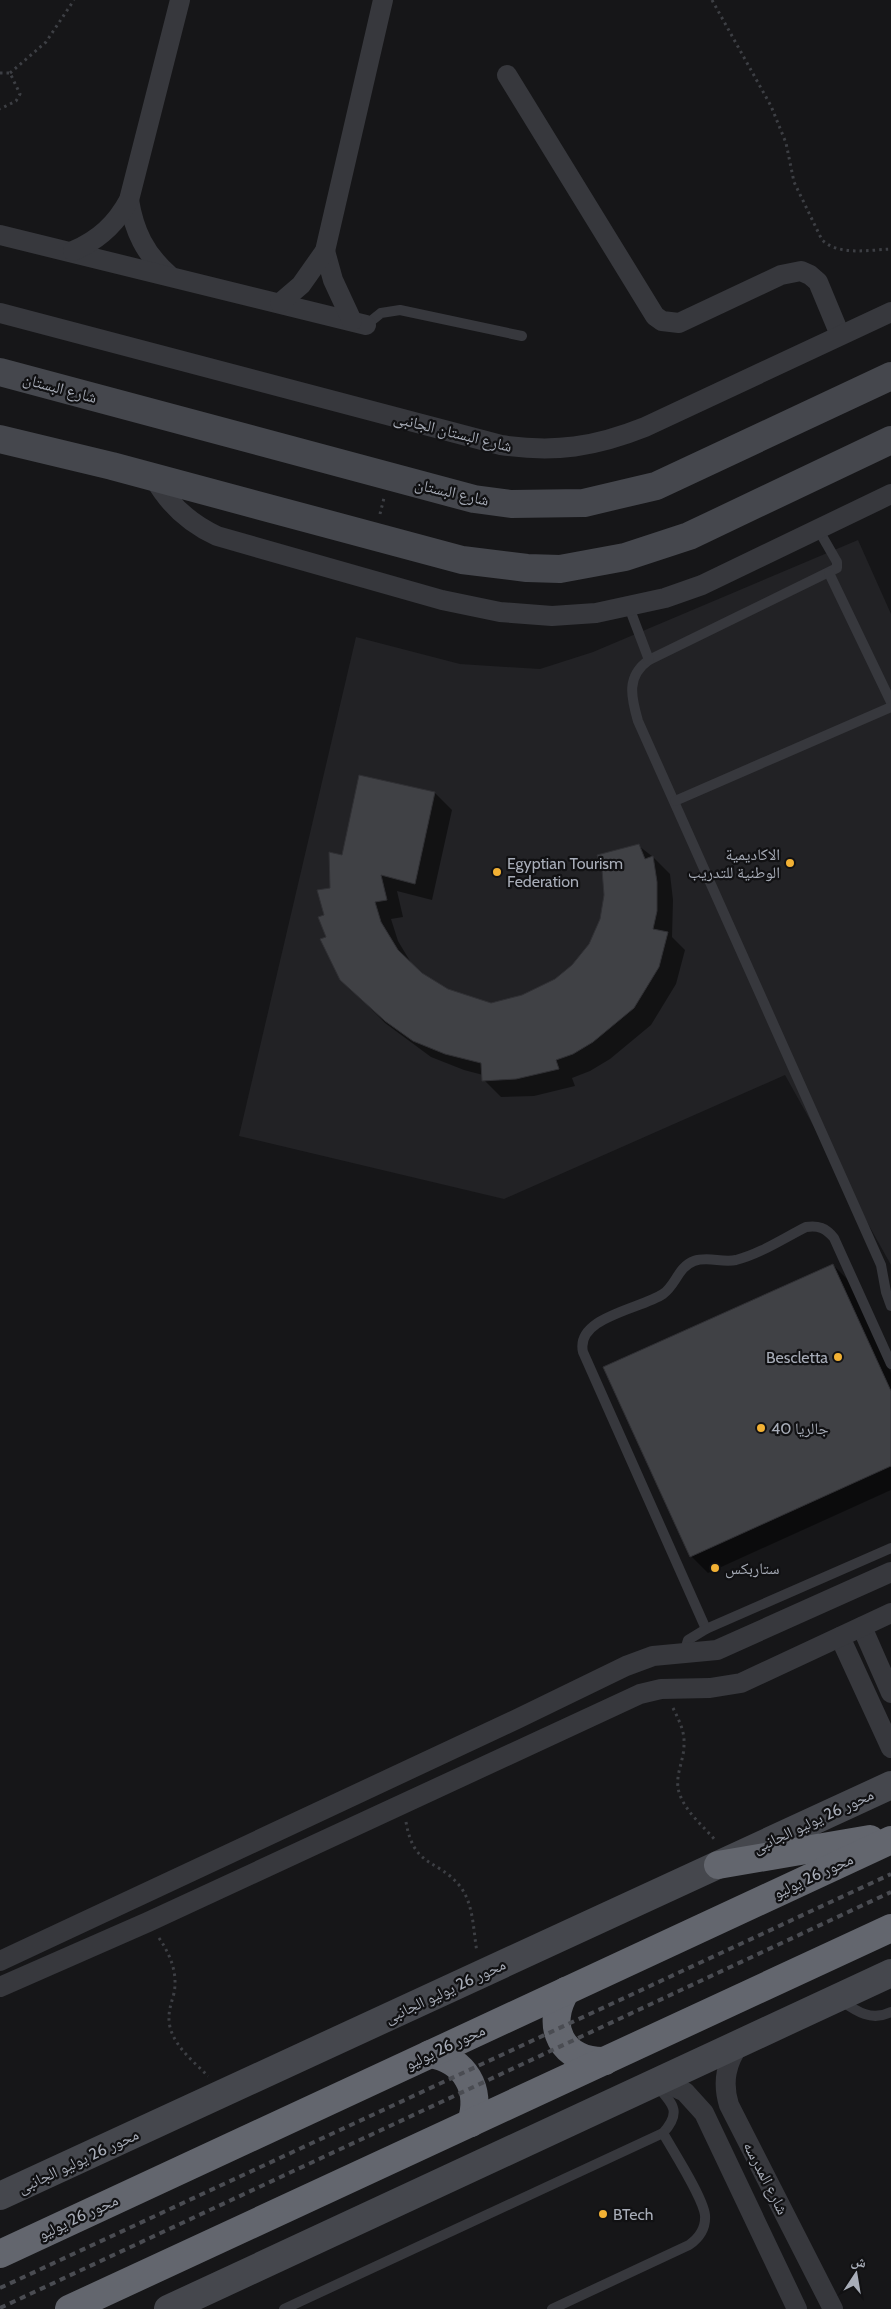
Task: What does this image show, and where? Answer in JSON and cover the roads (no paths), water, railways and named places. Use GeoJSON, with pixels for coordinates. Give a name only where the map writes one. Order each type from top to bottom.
{"type":"FeatureCollection","features":[{"type":"Feature","properties":{"kind":"highway"},"geometry":{"type":"LineString","coordinates":[[724,1862],[891,1836]]}},
{"type":"Feature","properties":{"kind":"highway","name":"محور 26 يوليو"},"geometry":{"type":"LineString","coordinates":[[0,2254],[891,1840]]}},
{"type":"Feature","properties":{"kind":"highway"},"geometry":{"type":"LineString","coordinates":[[69,2309],[891,1928]]}},
{"type":"Feature","properties":{"kind":"highway"},"geometry":{"type":"LineString","coordinates":[[566,1991],[558,2005],[555,2020],[561,2040],[571,2051],[584,2059],[605,2061]]}},
{"type":"Feature","properties":{"kind":"highway"},"geometry":{"type":"LineString","coordinates":[[430,2054],[450,2060],[468,2078],[476,2102],[471,2123]]}},
{"type":"Feature","properties":{"kind":"street"},"geometry":{"type":"LineString","coordinates":[[73,251],[100,236],[117,220],[129,200],[180,0]]}},
{"type":"Feature","properties":{"kind":"street"},"geometry":{"type":"LineString","coordinates":[[280,303],[301,285],[325,251],[383,0]]}},
{"type":"Feature","properties":{"kind":"street"},"geometry":{"type":"LineString","coordinates":[[507,75],[655,316],[662,321],[679,323],[790,271],[800,271],[810,275],[818,282],[840,335]]}},
{"type":"Feature","properties":{"kind":"street"},"geometry":{"type":"LineString","coordinates":[[129,200],[132,217],[146,250],[169,275]]}},
{"type":"Feature","properties":{"kind":"street"},"geometry":{"type":"LineString","coordinates":[[0,235],[73,251],[359,323]]}},
{"type":"Feature","properties":{"kind":"street"},"geometry":{"type":"LineString","coordinates":[[325,251],[338,294],[359,323]]}},
{"type":"Feature","properties":{"kind":"street","name":"شارع البستان الجانبى"},"geometry":{"type":"LineString","coordinates":[[0,313],[502,446],[530,449],[570,448],[618,438],[891,312]]}},
{"type":"Feature","properties":{"kind":"street","name":"شارع البستان"},"geometry":{"type":"LineString","coordinates":[[0,372],[474,499],[502,503],[546,505],[584,503],[656,486],[891,376]]}},
{"type":"Feature","properties":{"kind":"street"},"geometry":{"type":"LineString","coordinates":[[0,439],[462,560],[495,565],[560,569],[625,557],[689,536],[891,440]]}},
{"type":"Feature","properties":{"kind":"street"},"geometry":{"type":"LineString","coordinates":[[154,478],[180,512],[192,522],[218,536],[442,600],[500,612],[552,616],[596,614],[665,598],[702,585],[891,494]]}},
{"type":"Feature","properties":{"kind":"street"},"geometry":{"type":"LineString","coordinates":[[0,1961],[642,1659],[717,1650],[732,1645],[891,1572]]}},
{"type":"Feature","properties":{"kind":"street"},"geometry":{"type":"LineString","coordinates":[[0,1987],[148,1922],[640,1694],[661,1689],[710,1688],[741,1683],[891,1613]]}},
{"type":"Feature","properties":{"kind":"street"},"geometry":{"type":"LineString","coordinates":[[862,1627],[891,1693]]}},
{"type":"Feature","properties":{"kind":"street"},"geometry":{"type":"LineString","coordinates":[[840,1637],[891,1748]]}},
{"type":"Feature","properties":{"kind":"street"},"geometry":{"type":"LineString","coordinates":[[517,1719],[529,1746]]}},
{"type":"Feature","properties":{"kind":"street","name":"محور 26 يوليو الجانبى"},"geometry":{"type":"LineString","coordinates":[[0,2196],[891,1785]]}},
{"type":"Feature","properties":{"kind":"street"},"geometry":{"type":"LineString","coordinates":[[168,2309],[891,1973]]}},
{"type":"Feature","properties":{"kind":"street","name":"شارع المدرسه"},"geometry":{"type":"LineString","coordinates":[[740,2043],[729,2062],[726,2073],[726,2095],[729,2105],[833,2309]]}},
{"type":"Feature","properties":{"kind":"street","name":"شارع المدرسه"},"geometry":{"type":"LineString","coordinates":[[656,2081],[677,2086],[704,2113],[797,2309]]}},
{"type":"Feature","properties":{"kind":"lane"},"geometry":{"type":"LineString","coordinates":[[359,323],[381,313],[400,310],[522,336]]}},
{"type":"Feature","properties":{"kind":"lane"},"geometry":{"type":"LineString","coordinates":[[818,529],[837,564],[836,568],[640,666],[633,679],[634,706],[881,1265],[886,1292],[891,1306]]}},
{"type":"Feature","properties":{"kind":"lane"},"geometry":{"type":"LineString","coordinates":[[828,573],[891,702]]}},
{"type":"Feature","properties":{"kind":"lane"},"geometry":{"type":"LineString","coordinates":[[629,607],[649,660]]}},
{"type":"Feature","properties":{"kind":"lane"},"geometry":{"type":"LineString","coordinates":[[675,801],[891,707]]}},
{"type":"Feature","properties":{"kind":"lane"},"geometry":{"type":"LineString","coordinates":[[706,1629],[583,1352],[582,1346],[585,1333],[595,1324],[664,1293],[682,1270],[692,1262],[706,1260],[728,1261],[742,1258],[806,1227],[819,1226],[834,1238],[891,1364]]}},
{"type":"Feature","properties":{"kind":"lane"},"geometry":{"type":"LineString","coordinates":[[684,1654],[688,1640],[706,1629],[891,1548]]}},
{"type":"Feature","properties":{"kind":"lane"},"geometry":{"type":"LineString","coordinates":[[836,1998],[858,2012],[870,2016],[884,2016],[891,2012]]}},
{"type":"Feature","properties":{"kind":"lane"},"geometry":{"type":"LineString","coordinates":[[284,2309],[663,2133],[671,2124],[674,2110],[672,2103],[656,2081]]}},
{"type":"Feature","properties":{"kind":"lane"},"geometry":{"type":"LineString","coordinates":[[552,2309],[689,2245],[699,2236],[705,2222],[703,2207],[663,2133]]}},
{"type":"Feature","properties":{"kind":"railway"},"geometry":{"type":"LineString","coordinates":[[0,2288],[891,1874]]}},
{"type":"Feature","properties":{"kind":"railway"},"geometry":{"type":"LineString","coordinates":[[0,2308],[891,1892]]}},
{"type":"Feature","properties":{"kind":"place","name":"الاكاديمية الوطنية للتدريب"},"geometry":{"type":"Point","coordinates":[790,863]}},
{"type":"Feature","properties":{"kind":"place","name":"Egyptian Tourism Federation"},"geometry":{"type":"Point","coordinates":[497,872]}},
{"type":"Feature","properties":{"kind":"place","name":"Bescletta"},"geometry":{"type":"Point","coordinates":[838,1357]}},
{"type":"Feature","properties":{"kind":"place","name":"جالريا 40"},"geometry":{"type":"Point","coordinates":[761,1428]}},
{"type":"Feature","properties":{"kind":"place","name":"ستاربكس"},"geometry":{"type":"Point","coordinates":[715,1568]}},
{"type":"Feature","properties":{"kind":"place","name":"BTech"},"geometry":{"type":"Point","coordinates":[603,2214]}}]}
